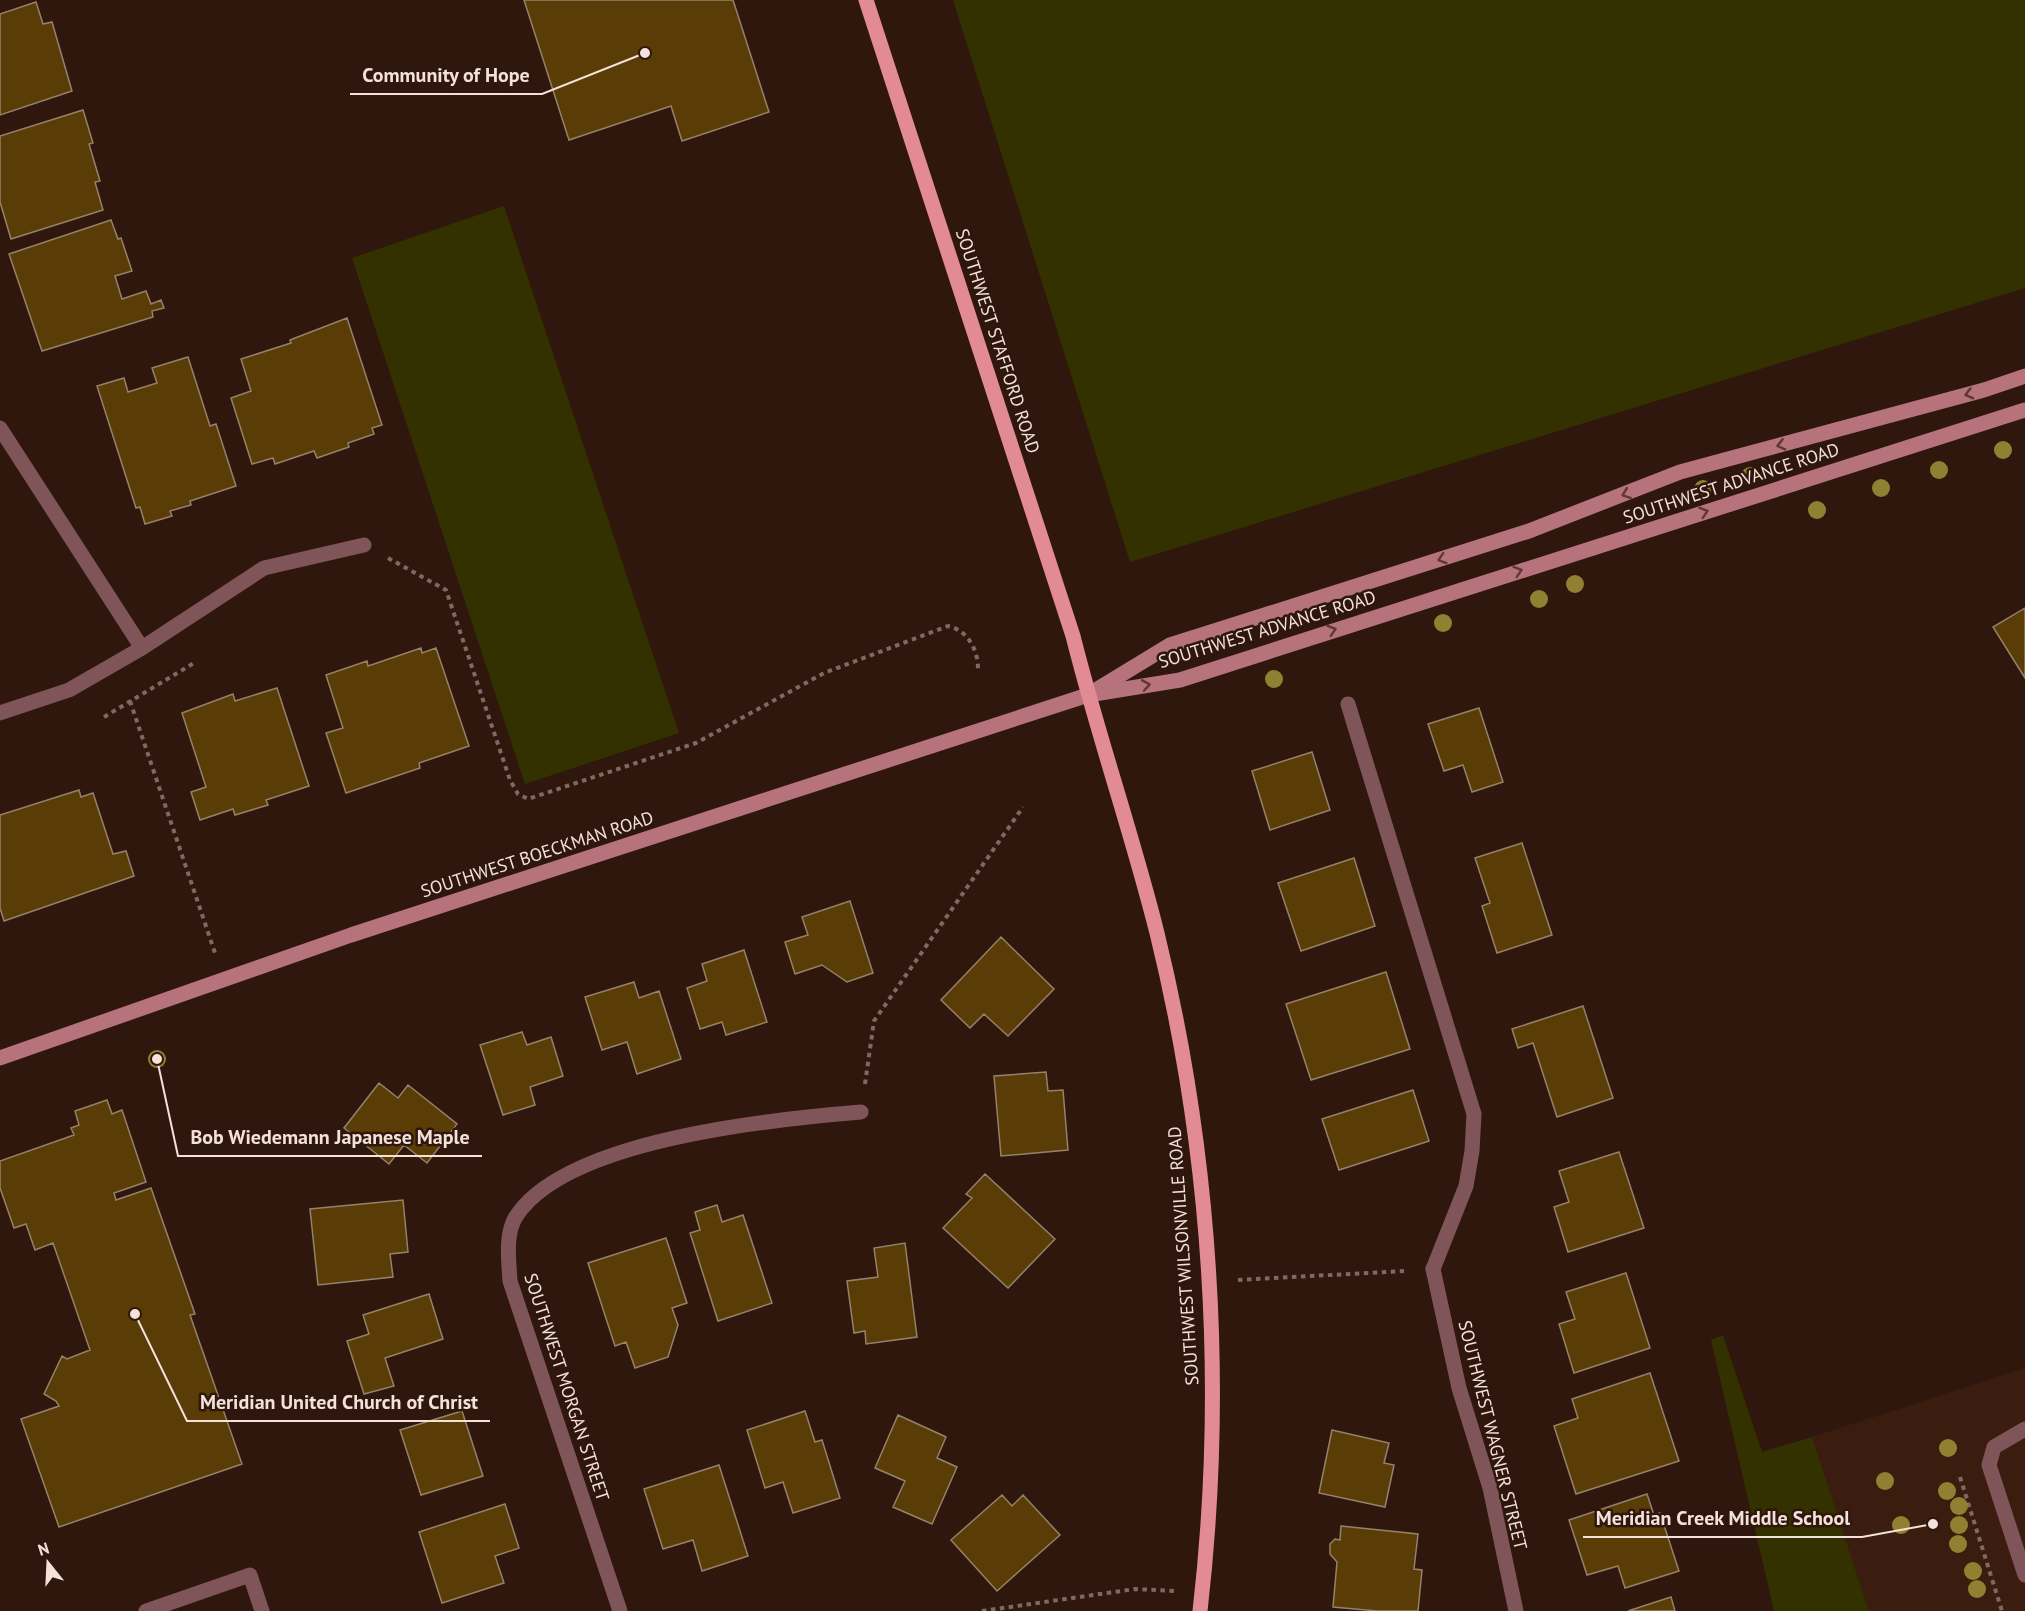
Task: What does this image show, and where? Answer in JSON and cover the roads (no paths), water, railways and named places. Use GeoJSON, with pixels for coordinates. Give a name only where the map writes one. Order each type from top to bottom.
{"type":"FeatureCollection","features":[{"type":"Feature","properties":{"kind":"main road","name":"SOUTHWEST STAFFORD ROAD"},"geometry":{"type":"LineString","coordinates":[[866,0],[1070,624],[1088,695]]}},
{"type":"Feature","properties":{"kind":"main road","name":"SOUTHWEST WILSONVILLE ROAD"},"geometry":{"type":"LineString","coordinates":[[1088,695],[1135,848],[1182,1051],[1196,1146],[1207,1282],[1211,1470],[1200,1611]]}},
{"type":"Feature","properties":{"kind":"street","name":"SOUTHWEST ADVANCE ROAD"},"geometry":{"type":"LineString","coordinates":[[1088,695],[1170,645],[1529,531],[1680,472],[1984,390],[2025,376]]}},
{"type":"Feature","properties":{"kind":"street","name":"SOUTHWEST ADVANCE ROAD"},"geometry":{"type":"LineString","coordinates":[[1088,695],[1180,680],[2025,410]]}},
{"type":"Feature","properties":{"kind":"street"},"geometry":{"type":"LineString","coordinates":[[0,428],[142,648]]}},
{"type":"Feature","properties":{"kind":"street"},"geometry":{"type":"LineString","coordinates":[[0,713],[69,690],[142,648],[264,568],[364,544]]}},
{"type":"Feature","properties":{"kind":"street","name":"SOUTHWEST BOECKMAN ROAD"},"geometry":{"type":"LineString","coordinates":[[0,1058],[351,935],[1088,695]]}},
{"type":"Feature","properties":{"kind":"street","name":"SOUTHWEST WAGNER STREET"},"geometry":{"type":"LineString","coordinates":[[1348,704],[1474,1114],[1466,1186],[1432,1269],[1459,1388],[1490,1488],[1516,1611]]}},
{"type":"Feature","properties":{"kind":"street","name":"SOUTHWEST MORGAN STREET"},"geometry":{"type":"LineString","coordinates":[[620,1611],[510,1281],[509,1239],[515,1219],[536,1196],[567,1173],[601,1160],[705,1130],[768,1119],[861,1112]]}},
{"type":"Feature","properties":{"kind":"street"},"geometry":{"type":"LineString","coordinates":[[2025,1429],[1994,1447],[1989,1465],[2025,1575]]}},
{"type":"Feature","properties":{"kind":"street"},"geometry":{"type":"LineString","coordinates":[[146,1611],[250,1575],[262,1611]]}},
{"type":"Feature","properties":{"kind":"place","name":"Community of Hope"},"geometry":{"type":"Point","coordinates":[645,53]}},
{"type":"Feature","properties":{"kind":"place","name":"Bob Wiedemann Japanese Maple"},"geometry":{"type":"Point","coordinates":[157,1059]}},
{"type":"Feature","properties":{"kind":"place","name":"Meridian United Church of Christ"},"geometry":{"type":"Point","coordinates":[135,1314]}},
{"type":"Feature","properties":{"kind":"place","name":"Meridian Creek Middle School"},"geometry":{"type":"Point","coordinates":[1933,1524]}}]}
